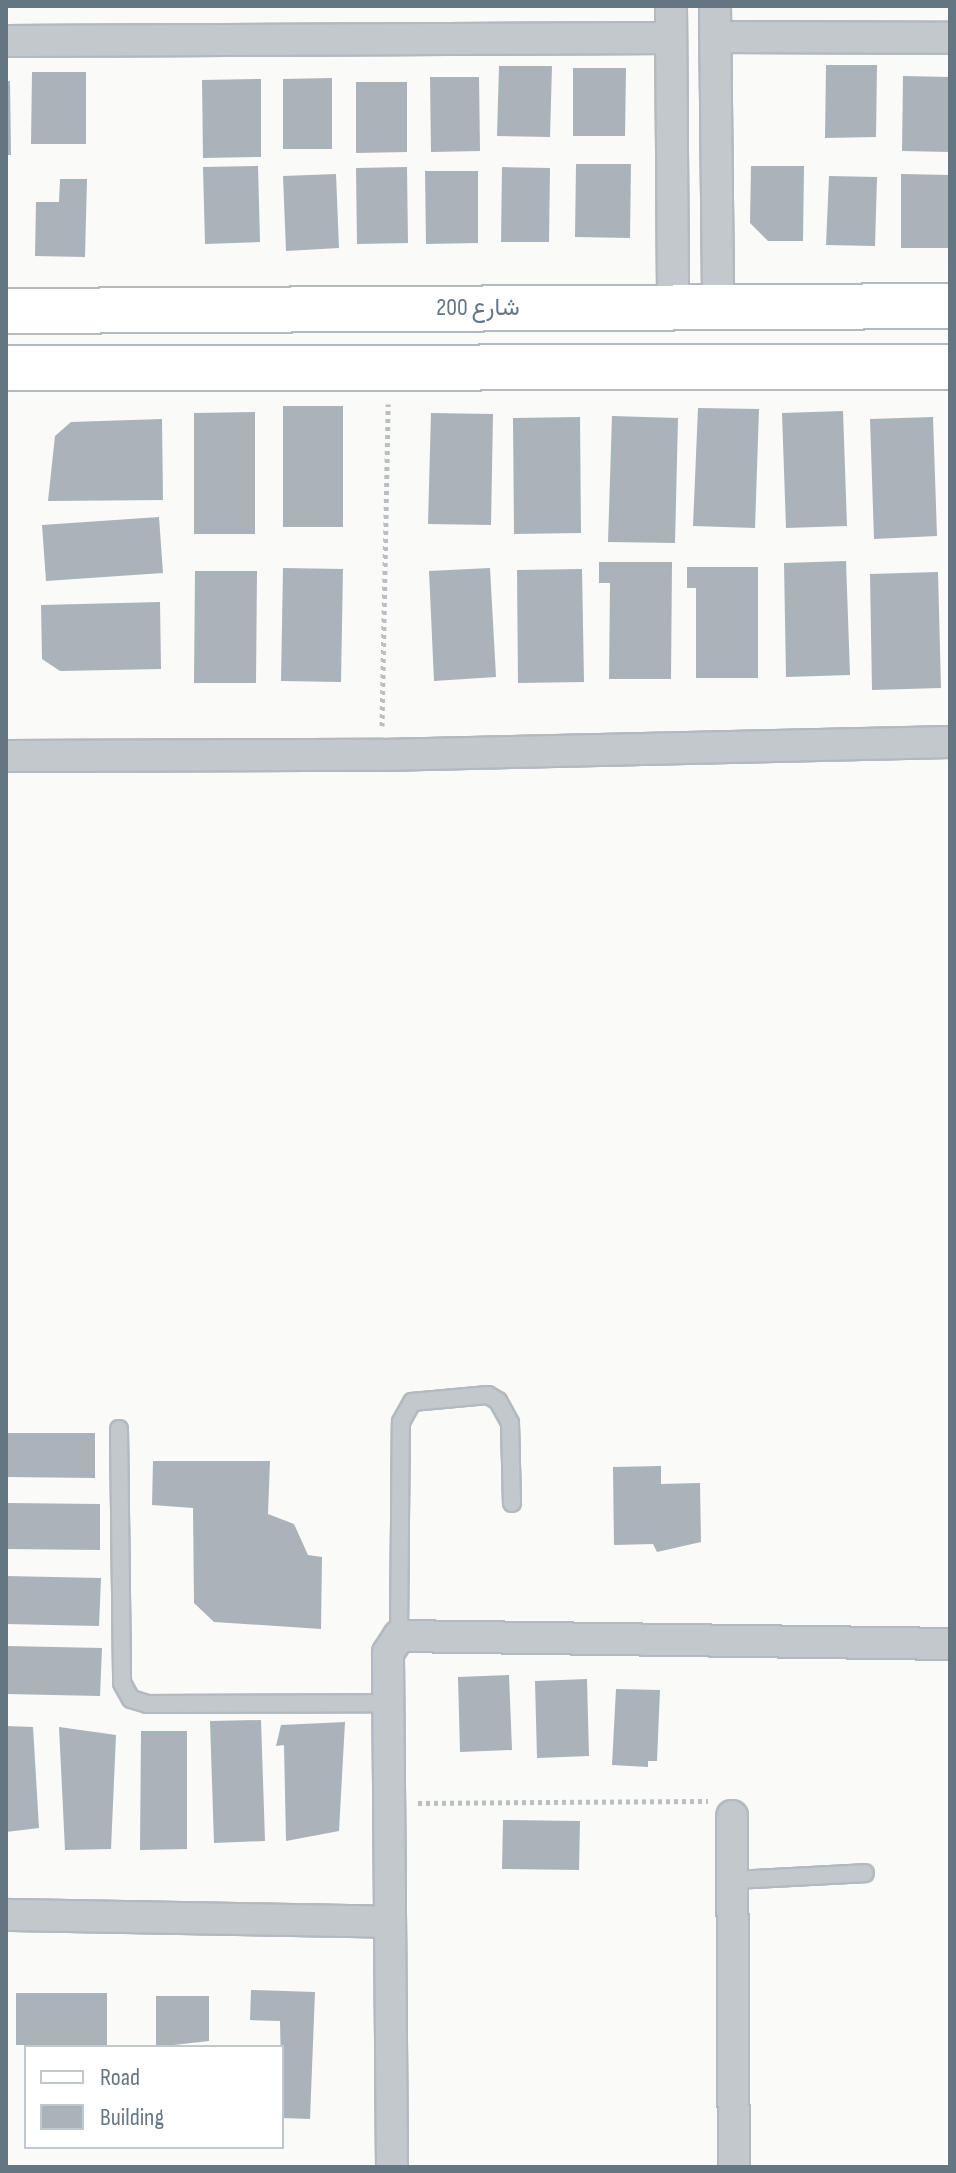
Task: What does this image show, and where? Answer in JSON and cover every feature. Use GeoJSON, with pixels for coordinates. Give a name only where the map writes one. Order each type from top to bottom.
{"type":"FeatureCollection","features":[{"type":"Feature","properties":{"kind":"street"},"geometry":{"type":"LineString","coordinates":[[671,6],[673,307]]}},
{"type":"Feature","properties":{"kind":"street"},"geometry":{"type":"LineString","coordinates":[[715,6],[718,307]]}},
{"type":"Feature","properties":{"kind":"street"},"geometry":{"type":"LineString","coordinates":[[715,37],[950,38]]}},
{"type":"Feature","properties":{"kind":"street"},"geometry":{"type":"LineString","coordinates":[[6,41],[671,38]]}},
{"type":"Feature","properties":{"kind":"street","name":"شارع 200"},"geometry":{"type":"LineString","coordinates":[[6,311],[950,306]]}},
{"type":"Feature","properties":{"kind":"street"},"geometry":{"type":"LineString","coordinates":[[6,368],[950,367]]}},
{"type":"Feature","properties":{"kind":"street"},"geometry":{"type":"LineString","coordinates":[[6,756],[382,755],[950,742]]}},
{"type":"Feature","properties":{"kind":"street"},"geometry":{"type":"LineString","coordinates":[[392,2167],[388,1653],[399,1636],[950,1644]]}},
{"type":"Feature","properties":{"kind":"street"},"geometry":{"type":"LineString","coordinates":[[732,1816],[734,2167]]}},
{"type":"Feature","properties":{"kind":"street"},"geometry":{"type":"LineString","coordinates":[[6,1915],[390,1922]]}},
{"type":"Feature","properties":{"kind":"lane"},"geometry":{"type":"LineString","coordinates":[[399,1636],[404,1411],[423,1398],[488,1395],[498,1401],[510,1423],[512,1503]]}},
{"type":"Feature","properties":{"kind":"lane"},"geometry":{"type":"LineString","coordinates":[[119,1429],[122,1683],[131,1699],[147,1704],[388,1703]]}},
{"type":"Feature","properties":{"kind":"lane"},"geometry":{"type":"LineString","coordinates":[[733,1880],[865,1873]]}},
{"type":"Feature","properties":{"kind":"path"},"geometry":{"type":"LineString","coordinates":[[382,755],[388,367]]}},
{"type":"Feature","properties":{"kind":"path"},"geometry":{"type":"LineString","coordinates":[[389,1803],[709,1801],[719,1802],[732,1816]]}},
{"type":"Feature","properties":{"kind":"building"},"geometry":{"type":"Polygon","coordinates":[[[826,65],[877,65],[876,137],[825,138],[826,65]]]}},
{"type":"Feature","properties":{"kind":"building"},"geometry":{"type":"Polygon","coordinates":[[[499,66],[552,66],[550,137],[497,136],[499,66]]]}},
{"type":"Feature","properties":{"kind":"building"},"geometry":{"type":"Polygon","coordinates":[[[573,68],[626,68],[625,136],[573,136],[573,68]]]}},
{"type":"Feature","properties":{"kind":"building"},"geometry":{"type":"Polygon","coordinates":[[[32,72],[86,72],[86,144],[31,144],[32,72]]]}},
{"type":"Feature","properties":{"kind":"building"},"geometry":{"type":"Polygon","coordinates":[[[903,76],[950,77],[950,152],[902,151],[903,76]]]}},
{"type":"Feature","properties":{"kind":"building"},"geometry":{"type":"Polygon","coordinates":[[[430,77],[479,77],[480,151],[431,152],[430,77]]]}},
{"type":"Feature","properties":{"kind":"building"},"geometry":{"type":"Polygon","coordinates":[[[332,78],[332,149],[283,149],[283,79],[332,78]]]}},
{"type":"Feature","properties":{"kind":"building"},"geometry":{"type":"Polygon","coordinates":[[[261,79],[261,157],[203,158],[202,80],[261,79]]]}},
{"type":"Feature","properties":{"kind":"building"},"geometry":{"type":"Polygon","coordinates":[[[6,81],[10,81],[11,155],[6,155],[6,81]]]}},
{"type":"Feature","properties":{"kind":"building"},"geometry":{"type":"Polygon","coordinates":[[[356,82],[407,82],[407,152],[356,153],[356,82]]]}},
{"type":"Feature","properties":{"kind":"building"},"geometry":{"type":"Polygon","coordinates":[[[576,164],[631,164],[630,238],[575,237],[576,164]]]}},
{"type":"Feature","properties":{"kind":"building"},"geometry":{"type":"Polygon","coordinates":[[[258,166],[260,242],[205,244],[203,167],[258,166]]]}},
{"type":"Feature","properties":{"kind":"building"},"geometry":{"type":"Polygon","coordinates":[[[751,166],[804,166],[803,241],[768,241],[750,223],[751,166]]]}},
{"type":"Feature","properties":{"kind":"building"},"geometry":{"type":"Polygon","coordinates":[[[407,167],[408,243],[357,244],[356,168],[407,167]]]}},
{"type":"Feature","properties":{"kind":"building"},"geometry":{"type":"Polygon","coordinates":[[[502,167],[550,168],[549,242],[501,242],[502,167]]]}},
{"type":"Feature","properties":{"kind":"building"},"geometry":{"type":"Polygon","coordinates":[[[425,171],[478,171],[478,243],[426,244],[425,171]]]}},
{"type":"Feature","properties":{"kind":"building"},"geometry":{"type":"Polygon","coordinates":[[[336,174],[339,248],[286,251],[283,176],[336,174]]]}},
{"type":"Feature","properties":{"kind":"building"},"geometry":{"type":"Polygon","coordinates":[[[901,174],[950,175],[950,248],[901,248],[901,174]]]}},
{"type":"Feature","properties":{"kind":"building"},"geometry":{"type":"Polygon","coordinates":[[[829,176],[877,177],[875,246],[826,245],[829,176]]]}},
{"type":"Feature","properties":{"kind":"building"},"geometry":{"type":"Polygon","coordinates":[[[60,179],[87,179],[85,257],[35,256],[36,202],[59,202],[60,179]]]}},
{"type":"Feature","properties":{"kind":"building"},"geometry":{"type":"Polygon","coordinates":[[[283,406],[343,406],[343,527],[283,527],[283,406]]]}},
{"type":"Feature","properties":{"kind":"building"},"geometry":{"type":"Polygon","coordinates":[[[698,408],[759,409],[755,528],[693,526],[698,408]]]}},
{"type":"Feature","properties":{"kind":"building"},"geometry":{"type":"Polygon","coordinates":[[[843,411],[847,526],[786,528],[782,413],[843,411]]]}},
{"type":"Feature","properties":{"kind":"building"},"geometry":{"type":"Polygon","coordinates":[[[255,412],[255,534],[194,534],[194,413],[255,412]]]}},
{"type":"Feature","properties":{"kind":"building"},"geometry":{"type":"Polygon","coordinates":[[[431,413],[493,414],[491,525],[428,524],[431,413]]]}},
{"type":"Feature","properties":{"kind":"building"},"geometry":{"type":"Polygon","coordinates":[[[612,416],[678,418],[675,543],[608,542],[612,416]]]}},
{"type":"Feature","properties":{"kind":"building"},"geometry":{"type":"Polygon","coordinates":[[[580,417],[581,533],[514,534],[513,418],[580,417]]]}},
{"type":"Feature","properties":{"kind":"building"},"geometry":{"type":"Polygon","coordinates":[[[933,417],[937,536],[874,539],[870,419],[933,417]]]}},
{"type":"Feature","properties":{"kind":"building"},"geometry":{"type":"Polygon","coordinates":[[[162,419],[163,500],[48,501],[55,436],[71,422],[162,419]]]}},
{"type":"Feature","properties":{"kind":"building"},"geometry":{"type":"Polygon","coordinates":[[[159,517],[163,573],[46,581],[42,525],[159,517]]]}},
{"type":"Feature","properties":{"kind":"building"},"geometry":{"type":"Polygon","coordinates":[[[846,561],[850,675],[786,677],[784,563],[846,561]]]}},
{"type":"Feature","properties":{"kind":"building"},"geometry":{"type":"Polygon","coordinates":[[[599,562],[672,562],[671,679],[609,679],[610,583],[599,583],[599,562]]]}},
{"type":"Feature","properties":{"kind":"building"},"geometry":{"type":"Polygon","coordinates":[[[687,567],[758,567],[758,678],[696,678],[696,588],[687,588],[687,567]]]}},
{"type":"Feature","properties":{"kind":"building"},"geometry":{"type":"Polygon","coordinates":[[[283,568],[343,569],[341,682],[281,681],[283,568]]]}},
{"type":"Feature","properties":{"kind":"building"},"geometry":{"type":"Polygon","coordinates":[[[490,568],[496,677],[434,681],[429,571],[490,568]]]}},
{"type":"Feature","properties":{"kind":"building"},"geometry":{"type":"Polygon","coordinates":[[[582,569],[584,682],[518,683],[517,570],[582,569]]]}},
{"type":"Feature","properties":{"kind":"building"},"geometry":{"type":"Polygon","coordinates":[[[195,571],[257,571],[256,683],[194,683],[195,571]]]}},
{"type":"Feature","properties":{"kind":"building"},"geometry":{"type":"Polygon","coordinates":[[[938,572],[941,688],[872,690],[870,574],[938,572]]]}},
{"type":"Feature","properties":{"kind":"building"},"geometry":{"type":"Polygon","coordinates":[[[160,602],[161,669],[60,671],[42,659],[41,605],[160,602]]]}},
{"type":"Feature","properties":{"kind":"building"},"geometry":{"type":"Polygon","coordinates":[[[6,1433],[95,1433],[95,1478],[6,1477],[6,1433]]]}},
{"type":"Feature","properties":{"kind":"building"},"geometry":{"type":"Polygon","coordinates":[[[153,1461],[270,1461],[268,1514],[294,1524],[308,1555],[322,1557],[321,1629],[214,1622],[194,1603],[193,1508],[152,1505],[153,1461]]]}},
{"type":"Feature","properties":{"kind":"building"},"geometry":{"type":"Polygon","coordinates":[[[661,1466],[661,1484],[700,1483],[701,1542],[657,1552],[653,1544],[614,1545],[613,1467],[661,1466]]]}},
{"type":"Feature","properties":{"kind":"building"},"geometry":{"type":"Polygon","coordinates":[[[6,1503],[100,1504],[100,1550],[6,1549],[6,1503]]]}},
{"type":"Feature","properties":{"kind":"building"},"geometry":{"type":"Polygon","coordinates":[[[6,1576],[101,1578],[99,1626],[6,1624],[6,1576]]]}},
{"type":"Feature","properties":{"kind":"building"},"geometry":{"type":"Polygon","coordinates":[[[6,1646],[102,1648],[100,1696],[6,1694],[6,1646]]]}},
{"type":"Feature","properties":{"kind":"building"},"geometry":{"type":"Polygon","coordinates":[[[509,1675],[512,1750],[460,1752],[458,1677],[509,1675]]]}},
{"type":"Feature","properties":{"kind":"building"},"geometry":{"type":"Polygon","coordinates":[[[587,1679],[589,1756],[537,1758],[535,1681],[587,1679]]]}},
{"type":"Feature","properties":{"kind":"building"},"geometry":{"type":"Polygon","coordinates":[[[616,1689],[660,1690],[657,1761],[648,1761],[648,1767],[612,1765],[616,1689]]]}},
{"type":"Feature","properties":{"kind":"building"},"geometry":{"type":"Polygon","coordinates":[[[261,1720],[265,1841],[214,1843],[210,1721],[261,1720]]]}},
{"type":"Feature","properties":{"kind":"building"},"geometry":{"type":"Polygon","coordinates":[[[345,1722],[339,1831],[286,1841],[284,1745],[276,1746],[281,1725],[345,1722]]]}},
{"type":"Feature","properties":{"kind":"building"},"geometry":{"type":"Polygon","coordinates":[[[6,1726],[33,1727],[39,1828],[6,1832],[6,1726]]]}},
{"type":"Feature","properties":{"kind":"building"},"geometry":{"type":"Polygon","coordinates":[[[59,1727],[116,1735],[111,1849],[65,1850],[59,1727]]]}},
{"type":"Feature","properties":{"kind":"building"},"geometry":{"type":"Polygon","coordinates":[[[141,1731],[187,1731],[187,1849],[140,1850],[141,1731]]]}},
{"type":"Feature","properties":{"kind":"building"},"geometry":{"type":"Polygon","coordinates":[[[503,1820],[580,1821],[579,1870],[502,1869],[503,1820]]]}},
{"type":"Feature","properties":{"kind":"building"},"geometry":{"type":"Polygon","coordinates":[[[251,1990],[315,1992],[310,2119],[284,2118],[284,2045],[280,2045],[280,2021],[250,2020],[251,1990]]]}},
{"type":"Feature","properties":{"kind":"building"},"geometry":{"type":"Polygon","coordinates":[[[16,1993],[107,1993],[107,2045],[16,2045],[16,1993]]]}},
{"type":"Feature","properties":{"kind":"building"},"geometry":{"type":"Polygon","coordinates":[[[156,1996],[209,1996],[209,2041],[156,2045],[156,1996]]]}}]}
